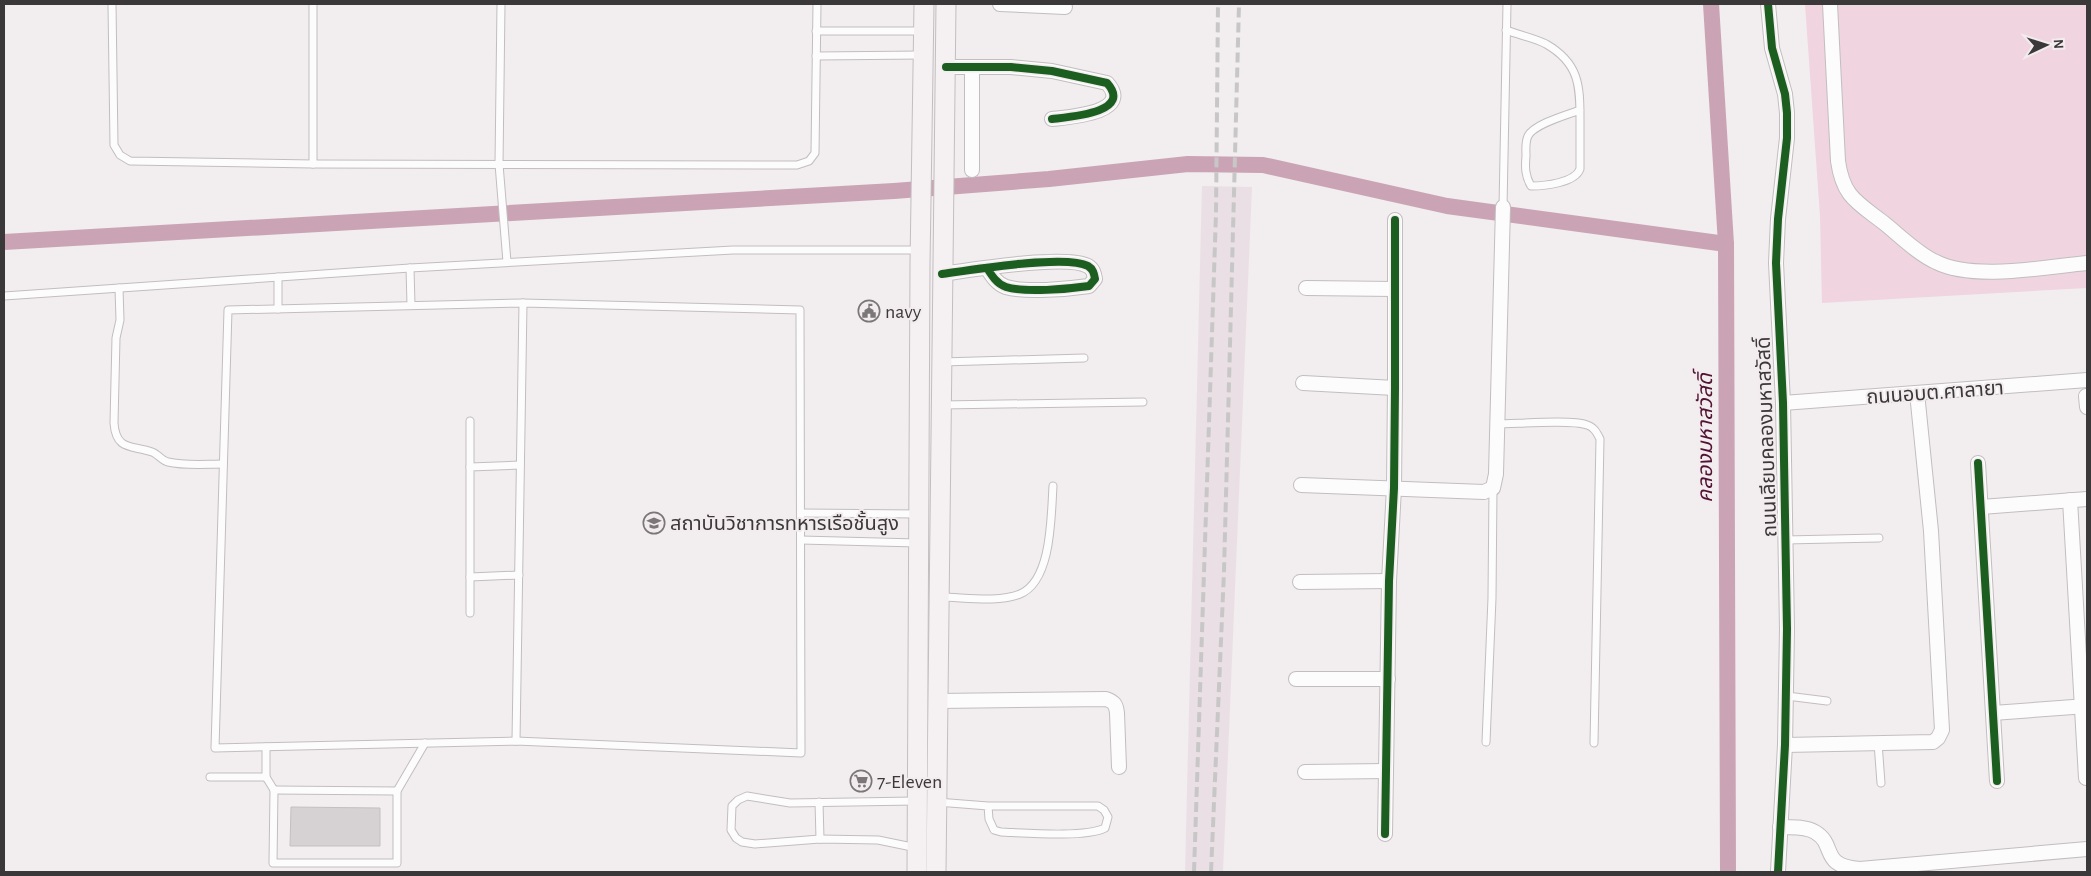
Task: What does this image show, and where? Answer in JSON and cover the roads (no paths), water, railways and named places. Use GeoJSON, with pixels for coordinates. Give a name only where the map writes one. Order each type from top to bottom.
{"type":"FeatureCollection","features":[{"type":"Feature","properties":{"kind":"main road"},"geometry":{"type":"LineString","coordinates":[[917,872],[920,250],[924,4]]}},
{"type":"Feature","properties":{"kind":"main road"},"geometry":{"type":"LineString","coordinates":[[936,872],[942,212],[946,4]]}},
{"type":"Feature","properties":{"kind":"main road"},"geometry":{"type":"LineString","coordinates":[[924,31],[946,30]]}},
{"type":"Feature","properties":{"kind":"main road"},"geometry":{"type":"LineString","coordinates":[[924,55],[946,61]]}},
{"type":"Feature","properties":{"kind":"main road"},"geometry":{"type":"LineString","coordinates":[[917,801],[937,802]]}},
{"type":"Feature","properties":{"kind":"street"},"geometry":{"type":"LineString","coordinates":[[1000,4],[1065,7]]}},
{"type":"Feature","properties":{"kind":"street","name":"ถนนเลียบคลองมหาสวัสดิ์"},"geometry":{"type":"LineString","coordinates":[[1768,4],[1772,48],[1785,94],[1787,113],[1787,138],[1778,219],[1776,263],[1784,404],[1787,696],[1778,872]]}},
{"type":"Feature","properties":{"kind":"street"},"geometry":{"type":"LineString","coordinates":[[1830,4],[1838,161],[1841,179],[1851,197],[1934,262],[1954,270],[1976,273],[2087,263]]}},
{"type":"Feature","properties":{"kind":"street"},"geometry":{"type":"LineString","coordinates":[[946,61],[972,67],[1011,67],[1052,71],[1107,83],[1111,88],[1113,97],[1108,106],[1100,111],[1052,119]]}},
{"type":"Feature","properties":{"kind":"street"},"geometry":{"type":"LineString","coordinates":[[972,67],[972,170]]}},
{"type":"Feature","properties":{"kind":"street"},"geometry":{"type":"LineString","coordinates":[[1302,485],[1484,492],[1493,488],[1496,474],[1503,207]]}},
{"type":"Feature","properties":{"kind":"street"},"geometry":{"type":"LineString","coordinates":[[1385,834],[1389,581],[1394,488],[1394,220]]}},
{"type":"Feature","properties":{"kind":"street"},"geometry":{"type":"LineString","coordinates":[[942,274],[987,268],[1031,263],[1080,263],[1090,266],[1094,272],[1095,279],[1089,286],[1023,289],[1006,287],[996,282],[987,268]]}},
{"type":"Feature","properties":{"kind":"street"},"geometry":{"type":"LineString","coordinates":[[1306,288],[1395,290]]}},
{"type":"Feature","properties":{"kind":"street","name":"ถนนอบต.ศาลายา"},"geometry":{"type":"LineString","coordinates":[[1784,404],[2087,380]]}},
{"type":"Feature","properties":{"kind":"street"},"geometry":{"type":"LineString","coordinates":[[1303,383],[1395,388]]}},
{"type":"Feature","properties":{"kind":"street"},"geometry":{"type":"LineString","coordinates":[[1785,745],[1933,742],[1938,738],[1942,730],[1932,531],[1917,393]]}},
{"type":"Feature","properties":{"kind":"street"},"geometry":{"type":"LineString","coordinates":[[1978,463],[1997,781]]}},
{"type":"Feature","properties":{"kind":"street"},"geometry":{"type":"LineString","coordinates":[[1981,506],[2087,499]]}},
{"type":"Feature","properties":{"kind":"street"},"geometry":{"type":"LineString","coordinates":[[2070,500],[2084,706],[2086,778]]}},
{"type":"Feature","properties":{"kind":"street"},"geometry":{"type":"LineString","coordinates":[[1300,582],[1389,581]]}},
{"type":"Feature","properties":{"kind":"street"},"geometry":{"type":"LineString","coordinates":[[1296,679],[1388,679]]}},
{"type":"Feature","properties":{"kind":"street"},"geometry":{"type":"LineString","coordinates":[[938,701],[1106,699],[1112,701],[1116,705],[1117,713],[1119,767]]}},
{"type":"Feature","properties":{"kind":"street"},"geometry":{"type":"LineString","coordinates":[[1994,713],[2084,706]]}},
{"type":"Feature","properties":{"kind":"street"},"geometry":{"type":"LineString","coordinates":[[1305,772],[1386,770]]}},
{"type":"Feature","properties":{"kind":"street"},"geometry":{"type":"LineString","coordinates":[[1780,827],[1808,829],[1816,833],[1823,840],[1830,855],[1838,864],[1846,868],[1860,869],[2087,849]]}},
{"type":"Feature","properties":{"kind":"lane"},"geometry":{"type":"LineString","coordinates":[[112,4],[114,145],[120,155],[130,161],[313,164],[797,165],[808,161],[815,153],[817,4]]}},
{"type":"Feature","properties":{"kind":"lane"},"geometry":{"type":"LineString","coordinates":[[313,4],[313,164]]}},
{"type":"Feature","properties":{"kind":"lane"},"geometry":{"type":"LineString","coordinates":[[501,4],[498,164],[507,262]]}},
{"type":"Feature","properties":{"kind":"lane"},"geometry":{"type":"LineString","coordinates":[[1503,207],[1507,4]]}},
{"type":"Feature","properties":{"kind":"lane"},"geometry":{"type":"LineString","coordinates":[[1506,30],[1545,44],[1569,62],[1577,78],[1580,110],[1579,174],[1572,178],[1531,186],[1525,170],[1526,141],[1529,134],[1538,127],[1580,110]]}},
{"type":"Feature","properties":{"kind":"lane"},"geometry":{"type":"LineString","coordinates":[[816,31],[924,31]]}},
{"type":"Feature","properties":{"kind":"lane"},"geometry":{"type":"LineString","coordinates":[[816,56],[924,55]]}},
{"type":"Feature","properties":{"kind":"lane"},"geometry":{"type":"LineString","coordinates":[[4,296],[410,268],[733,250],[920,250]]}},
{"type":"Feature","properties":{"kind":"lane"},"geometry":{"type":"LineString","coordinates":[[410,268],[411,305]]}},
{"type":"Feature","properties":{"kind":"lane"},"geometry":{"type":"LineString","coordinates":[[278,277],[278,309]]}},
{"type":"Feature","properties":{"kind":"lane"},"geometry":{"type":"LineString","coordinates":[[120,288],[120,320],[116,338],[114,423],[114,432],[119,442],[130,448],[154,452],[168,462],[223,464]]}},
{"type":"Feature","properties":{"kind":"lane"},"geometry":{"type":"LineString","coordinates":[[516,741],[523,303]]}},
{"type":"Feature","properties":{"kind":"lane"},"geometry":{"type":"LineString","coordinates":[[523,303],[800,310],[801,752],[516,741],[215,748],[228,310],[411,305],[523,303]]}},
{"type":"Feature","properties":{"kind":"lane"},"geometry":{"type":"LineString","coordinates":[[942,362],[1084,358]]}},
{"type":"Feature","properties":{"kind":"lane"},"geometry":{"type":"LineString","coordinates":[[941,405],[1143,402]]}},
{"type":"Feature","properties":{"kind":"lane"},"geometry":{"type":"LineString","coordinates":[[470,421],[470,613]]}},
{"type":"Feature","properties":{"kind":"lane"},"geometry":{"type":"LineString","coordinates":[[1497,424],[1587,424],[1595,430],[1600,439],[1594,743]]}},
{"type":"Feature","properties":{"kind":"lane"},"geometry":{"type":"LineString","coordinates":[[470,467],[520,465]]}},
{"type":"Feature","properties":{"kind":"lane"},"geometry":{"type":"LineString","coordinates":[[939,597],[1000,598],[1018,595],[1030,589],[1039,575],[1048,548],[1053,486]]}},
{"type":"Feature","properties":{"kind":"lane"},"geometry":{"type":"LineString","coordinates":[[1486,742],[1492,598],[1493,488]]}},
{"type":"Feature","properties":{"kind":"lane"},"geometry":{"type":"LineString","coordinates":[[800,513],[920,514]]}},
{"type":"Feature","properties":{"kind":"lane"},"geometry":{"type":"LineString","coordinates":[[1785,540],[1879,538]]}},
{"type":"Feature","properties":{"kind":"lane"},"geometry":{"type":"LineString","coordinates":[[801,540],[919,543]]}},
{"type":"Feature","properties":{"kind":"lane"},"geometry":{"type":"LineString","coordinates":[[470,577],[518,575]]}},
{"type":"Feature","properties":{"kind":"lane"},"geometry":{"type":"LineString","coordinates":[[1787,696],[1827,701]]}},
{"type":"Feature","properties":{"kind":"lane"},"geometry":{"type":"LineString","coordinates":[[266,746],[266,777],[274,790],[273,863],[397,863],[397,791],[425,743]]}},
{"type":"Feature","properties":{"kind":"lane"},"geometry":{"type":"LineString","coordinates":[[1878,743],[1881,783]]}},
{"type":"Feature","properties":{"kind":"lane"},"geometry":{"type":"LineString","coordinates":[[210,776],[266,777]]}},
{"type":"Feature","properties":{"kind":"lane"},"geometry":{"type":"LineString","coordinates":[[274,790],[397,791]]}},
{"type":"Feature","properties":{"kind":"lane"},"geometry":{"type":"LineString","coordinates":[[917,801],[790,803],[747,796],[738,800],[732,806],[731,830],[736,838],[742,842],[755,844],[820,839],[878,840],[917,848]]}},
{"type":"Feature","properties":{"kind":"lane"},"geometry":{"type":"LineString","coordinates":[[819,802],[820,839]]}},
{"type":"Feature","properties":{"kind":"lane"},"geometry":{"type":"LineString","coordinates":[[937,802],[988,806],[1098,806],[1104,810],[1108,817],[1104,828],[1097,832],[1001,832],[994,830],[990,825],[988,806]]}},
{"type":"Feature","properties":{"kind":"waterway","name":"คลองมหาสวัสดิ์"},"geometry":{"type":"LineString","coordinates":[[1711,4],[1726,244],[1728,872]]}},
{"type":"Feature","properties":{"kind":"waterway"},"geometry":{"type":"LineString","coordinates":[[4,242],[894,191],[1049,179],[1188,164],[1263,165],[1447,206],[1726,244]]}},
{"type":"Feature","properties":{"kind":"railway"},"geometry":{"type":"LineString","coordinates":[[1194,872],[1216,213],[1218,4]]}},
{"type":"Feature","properties":{"kind":"railway"},"geometry":{"type":"LineString","coordinates":[[1211,872],[1224,571],[1239,4]]}},
{"type":"Feature","properties":{"kind":"place","name":"navy"},"geometry":{"type":"Point","coordinates":[869,311]}},
{"type":"Feature","properties":{"kind":"place","name":"สถาบันวิชาการทหารเรือชั้นสูง"},"geometry":{"type":"Point","coordinates":[654,523]}},
{"type":"Feature","properties":{"kind":"place","name":"7-Eleven"},"geometry":{"type":"Point","coordinates":[861,781]}}]}
